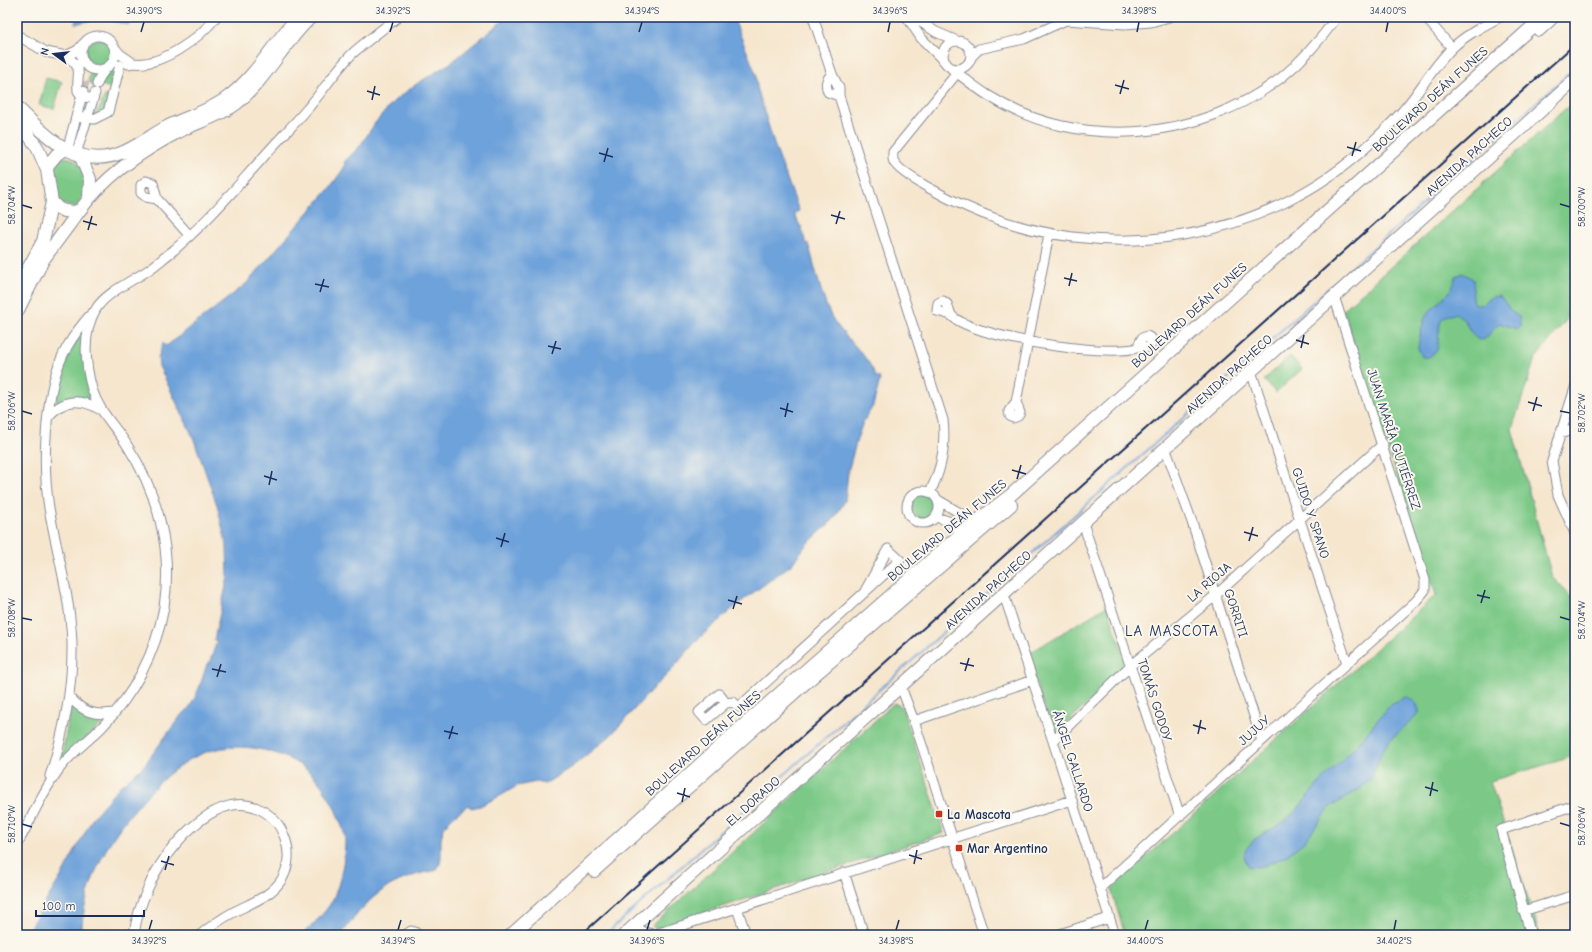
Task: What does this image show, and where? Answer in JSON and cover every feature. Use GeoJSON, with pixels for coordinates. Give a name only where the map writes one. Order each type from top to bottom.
{"type":"FeatureCollection","features":[{"type":"Feature","properties":{"kind":"main road"},"geometry":{"type":"LineString","coordinates":[[47,170],[50,161],[57,154],[72,152],[98,157],[119,154],[182,119],[212,107],[227,98],[252,74],[298,17]]}},
{"type":"Feature","properties":{"kind":"main road"},"geometry":{"type":"LineString","coordinates":[[17,312],[43,260],[89,197],[108,178],[139,155],[166,138],[222,113],[237,103],[264,75],[290,39],[311,17]]}},
{"type":"Feature","properties":{"kind":"main road","name":"BOULEVARD DEÁN FUNES"},"geometry":{"type":"LineString","coordinates":[[523,935],[802,686],[1012,494],[1543,17]]}},
{"type":"Feature","properties":{"kind":"main road","name":"BOULEVARD DEÁN FUNES"},"geometry":{"type":"LineString","coordinates":[[977,526],[1031,488],[1554,17]]}},
{"type":"Feature","properties":{"kind":"main road","name":"AVENIDA PACHECO"},"geometry":{"type":"LineString","coordinates":[[901,687],[1166,450],[1251,371],[1575,80]]}},
{"type":"Feature","properties":{"kind":"main road"},"geometry":{"type":"LineString","coordinates":[[17,107],[52,140],[72,152],[90,179],[89,197]]}},
{"type":"Feature","properties":{"kind":"main road"},"geometry":{"type":"LineString","coordinates":[[17,119],[38,147],[47,170],[52,202],[43,241],[17,289]]}},
{"type":"Feature","properties":{"kind":"main road"},"geometry":{"type":"LineString","coordinates":[[52,202],[59,209],[65,212],[80,210]]}},
{"type":"Feature","properties":{"kind":"main road","name":"BOULEVARD DEÁN FUNES"},"geometry":{"type":"LineString","coordinates":[[511,935],[749,720],[967,535]]}},
{"type":"Feature","properties":{"kind":"main road","name":"EL DORADO"},"geometry":{"type":"LineString","coordinates":[[624,935],[901,687]]}},
{"type":"Feature","properties":{"kind":"street"},"geometry":{"type":"LineString","coordinates":[[17,35],[46,52],[66,56],[81,64],[96,69],[133,63],[141,64],[153,62],[190,43],[204,33],[216,17]]}},
{"type":"Feature","properties":{"kind":"street"},"geometry":{"type":"LineString","coordinates":[[48,785],[61,739],[69,696],[72,642],[67,590],[48,500],[46,448],[48,418],[58,369],[66,348],[83,323],[96,307],[109,295],[152,268],[214,214],[261,159],[290,130],[346,61],[398,17]]}},
{"type":"Feature","properties":{"kind":"street"},"geometry":{"type":"LineString","coordinates":[[814,17],[832,74],[828,78],[826,86],[828,92],[839,96],[943,420],[944,449],[937,479],[930,492]]}},
{"type":"Feature","properties":{"kind":"street"},"geometry":{"type":"LineString","coordinates":[[907,17],[921,38],[952,68],[989,96],[1032,116],[1073,128],[1113,132],[1156,131],[1210,117],[1229,110],[1264,90],[1283,76],[1318,42],[1337,17]]}},
{"type":"Feature","properties":{"kind":"street"},"geometry":{"type":"LineString","coordinates":[[913,17],[936,32],[960,42],[970,49],[968,72],[972,84]]}},
{"type":"Feature","properties":{"kind":"street"},"geometry":{"type":"LineString","coordinates":[[952,68],[962,69],[979,49],[1024,39],[1066,20],[1125,24],[1151,22],[1169,17]]}},
{"type":"Feature","properties":{"kind":"street"},"geometry":{"type":"LineString","coordinates":[[1425,17],[1452,48]]}},
{"type":"Feature","properties":{"kind":"street"},"geometry":{"type":"LineString","coordinates":[[952,68],[896,146],[893,152],[893,161],[900,168],[916,179],[964,206],[1016,226],[1049,234],[1084,239],[1147,240],[1204,232],[1238,222],[1275,207],[1329,176],[1373,141],[1411,101],[1434,68],[1452,48],[1466,37],[1500,17]]}},
{"type":"Feature","properties":{"kind":"street"},"geometry":{"type":"LineString","coordinates":[[66,56],[78,50],[92,37],[102,36],[111,42],[120,54],[133,63]]}},
{"type":"Feature","properties":{"kind":"street"},"geometry":{"type":"LineString","coordinates":[[952,68],[944,51],[949,44],[960,42],[987,46]]}},
{"type":"Feature","properties":{"kind":"street"},"geometry":{"type":"LineString","coordinates":[[72,152],[77,116],[83,89],[81,53],[84,43]]}},
{"type":"Feature","properties":{"kind":"street"},"geometry":{"type":"LineString","coordinates":[[72,152],[88,118],[95,92],[106,67],[113,60],[113,46]]}},
{"type":"Feature","properties":{"kind":"street"},"geometry":{"type":"LineString","coordinates":[[81,64],[77,90],[83,89],[95,92]]}},
{"type":"Feature","properties":{"kind":"street"},"geometry":{"type":"LineString","coordinates":[[77,116],[98,118],[108,112],[120,65]]}},
{"type":"Feature","properties":{"kind":"street"},"geometry":{"type":"LineString","coordinates":[[157,199],[190,236]]}},
{"type":"Feature","properties":{"kind":"street"},"geometry":{"type":"LineString","coordinates":[[1016,402],[1049,234]]}},
{"type":"Feature","properties":{"kind":"street","name":"JUAN MARÍA GUTIÉRREZ"},"geometry":{"type":"LineString","coordinates":[[1334,296],[1426,580],[1425,590]]}},
{"type":"Feature","properties":{"kind":"street"},"geometry":{"type":"LineString","coordinates":[[17,844],[48,785],[68,758],[101,728],[133,689],[144,669],[159,629],[165,594],[166,558],[158,507],[148,481],[125,442],[99,409],[92,390],[86,354],[90,324],[96,307]]}},
{"type":"Feature","properties":{"kind":"street"},"geometry":{"type":"LineString","coordinates":[[950,315],[967,325],[1028,341],[1108,350],[1137,348]]}},
{"type":"Feature","properties":{"kind":"street","name":"GUIDO Y SPANO"},"geometry":{"type":"LineString","coordinates":[[1251,371],[1347,663]]}},
{"type":"Feature","properties":{"kind":"street"},"geometry":{"type":"LineString","coordinates":[[1575,388],[1552,461],[1553,474],[1562,507],[1575,533]]}},
{"type":"Feature","properties":{"kind":"street"},"geometry":{"type":"LineString","coordinates":[[48,418],[54,409],[67,402],[84,402],[99,409]]}},
{"type":"Feature","properties":{"kind":"street"},"geometry":{"type":"LineString","coordinates":[[1560,434],[1575,429]]}},
{"type":"Feature","properties":{"kind":"street","name":"LA RIOJA"},"geometry":{"type":"LineString","coordinates":[[1054,741],[1130,666],[1216,595],[1383,444]]}},
{"type":"Feature","properties":{"kind":"street","name":"GORRITI"},"geometry":{"type":"LineString","coordinates":[[1166,450],[1216,595],[1262,740]]}},
{"type":"Feature","properties":{"kind":"street"},"geometry":{"type":"LineString","coordinates":[[938,500],[939,509],[936,517],[926,523],[915,521],[908,513],[907,508],[910,497],[920,491],[930,492],[938,500],[977,526]]}},
{"type":"Feature","properties":{"kind":"street"},"geometry":{"type":"LineString","coordinates":[[936,517],[948,521],[967,535]]}},
{"type":"Feature","properties":{"kind":"street","name":"TOMÁS GODOY"},"geometry":{"type":"LineString","coordinates":[[1083,524],[1180,816]]}},
{"type":"Feature","properties":{"kind":"street"},"geometry":{"type":"LineString","coordinates":[[739,707],[864,593],[900,560],[888,549],[864,593]]}},
{"type":"Feature","properties":{"kind":"street","name":"JUJUY"},"geometry":{"type":"LineString","coordinates":[[1100,888],[1416,601],[1425,590]]}},
{"type":"Feature","properties":{"kind":"street","name":"ÁNGEL GALLARDO"},"geometry":{"type":"LineString","coordinates":[[1004,595],[1054,741],[1115,935]]}},
{"type":"Feature","properties":{"kind":"street"},"geometry":{"type":"LineString","coordinates":[[914,721],[1033,680]]}},
{"type":"Feature","properties":{"kind":"street"},"geometry":{"type":"LineString","coordinates":[[901,687],[914,721],[951,838],[984,935]]}},
{"type":"Feature","properties":{"kind":"street"},"geometry":{"type":"LineString","coordinates":[[69,696],[84,711],[102,715],[114,713]]}},
{"type":"Feature","properties":{"kind":"street"},"geometry":{"type":"LineString","coordinates":[[726,703],[733,702],[749,720]]}},
{"type":"Feature","properties":{"kind":"street"},"geometry":{"type":"LineString","coordinates":[[635,925],[640,930],[649,934],[656,934],[844,872],[1072,800]]}},
{"type":"Feature","properties":{"kind":"street"},"geometry":{"type":"LineString","coordinates":[[1531,935],[1501,830],[1575,805]]}},
{"type":"Feature","properties":{"kind":"street"},"geometry":{"type":"LineString","coordinates":[[134,935],[140,909],[149,884],[162,862],[180,838],[209,815],[226,806],[253,806],[264,811],[283,831],[286,842],[289,854],[288,865],[282,879],[266,896],[231,914],[200,935]]}},
{"type":"Feature","properties":{"kind":"street"},"geometry":{"type":"LineString","coordinates":[[844,872],[864,935]]}},
{"type":"Feature","properties":{"kind":"street"},"geometry":{"type":"LineString","coordinates":[[1523,911],[1575,896]]}},
{"type":"Feature","properties":{"kind":"street"},"geometry":{"type":"LineString","coordinates":[[737,908],[746,935]]}},
{"type":"Feature","properties":{"kind":"street"},"geometry":{"type":"LineString","coordinates":[[1057,935],[1109,918]]}},
{"type":"Feature","properties":{"kind":"street"},"geometry":{"type":"LineString","coordinates":[[405,935],[410,931],[415,932],[418,935]]}},
{"type":"Feature","properties":{"kind":"green space"},"geometry":{"type":"Polygon","coordinates":[[[99,39],[108,43],[112,52],[108,61],[99,65],[90,61],[86,52],[90,43],[99,39]]]}},
{"type":"Feature","properties":{"kind":"green space"},"geometry":{"type":"Polygon","coordinates":[[[112,69],[114,70],[111,88],[101,85],[108,72],[112,69]]]}},
{"type":"Feature","properties":{"kind":"green space"},"geometry":{"type":"Polygon","coordinates":[[[91,70],[98,73],[94,84],[88,82],[91,70]]]}},
{"type":"Feature","properties":{"kind":"green space"},"geometry":{"type":"Polygon","coordinates":[[[46,78],[62,82],[54,109],[39,105],[46,78]]]}},
{"type":"Feature","properties":{"kind":"green space"},"geometry":{"type":"Polygon","coordinates":[[[105,95],[109,96],[105,110],[94,116],[94,112],[100,108],[105,95]]]}},
{"type":"Feature","properties":{"kind":"green space"},"geometry":{"type":"Polygon","coordinates":[[[1575,100],[1575,309],[1535,359],[1512,429],[1552,577],[1575,601],[1575,756],[1490,781],[1540,935],[1125,935],[1112,893],[1112,888],[1436,595],[1343,310],[1575,100]]]}},
{"type":"Feature","properties":{"kind":"green space"},"geometry":{"type":"Polygon","coordinates":[[[65,157],[73,159],[80,165],[86,174],[85,195],[75,208],[57,202],[54,189],[52,176],[53,170],[55,165],[65,157]]]}},
{"type":"Feature","properties":{"kind":"green space"},"geometry":{"type":"Polygon","coordinates":[[[83,328],[93,397],[90,399],[77,396],[58,403],[56,401],[65,364],[83,328]]]}},
{"type":"Feature","properties":{"kind":"green space"},"geometry":{"type":"Polygon","coordinates":[[[1290,356],[1302,369],[1276,393],[1264,380],[1290,356]]]}},
{"type":"Feature","properties":{"kind":"green space"},"geometry":{"type":"Polygon","coordinates":[[[925,493],[934,497],[938,506],[934,515],[925,519],[916,515],[912,506],[916,497],[925,493]]]}},
{"type":"Feature","properties":{"kind":"green space"},"geometry":{"type":"Polygon","coordinates":[[[1107,606],[1128,666],[1054,735],[1026,655],[1107,606]]]}},
{"type":"Feature","properties":{"kind":"green space"},"geometry":{"type":"Polygon","coordinates":[[[894,703],[902,707],[944,833],[656,929],[652,926],[894,703]]]}},
{"type":"Feature","properties":{"kind":"green space"},"geometry":{"type":"Polygon","coordinates":[[[74,705],[104,717],[105,721],[61,761],[71,706],[74,705]]]}},
{"type":"Feature","properties":{"kind":"water"},"geometry":{"type":"Polygon","coordinates":[[[76,17],[136,17],[134,21],[128,25],[101,19],[75,24],[76,17]]]}},
{"type":"Feature","properties":{"kind":"water"},"geometry":{"type":"Polygon","coordinates":[[[507,17],[733,17],[756,74],[757,87],[774,144],[799,211],[794,213],[801,226],[806,244],[808,243],[828,308],[842,332],[864,356],[873,369],[876,377],[879,377],[880,380],[873,406],[863,422],[857,439],[848,472],[845,501],[833,520],[806,545],[792,564],[738,604],[698,639],[669,673],[655,686],[611,735],[573,766],[545,784],[536,782],[517,786],[480,806],[471,808],[469,805],[458,813],[445,826],[441,838],[441,855],[437,870],[421,873],[383,890],[357,914],[341,935],[301,935],[327,909],[336,892],[342,870],[345,836],[336,811],[324,789],[308,771],[288,758],[265,750],[229,747],[205,753],[182,764],[153,789],[125,821],[106,851],[91,883],[86,900],[81,935],[25,935],[62,875],[94,816],[121,785],[143,767],[182,714],[190,706],[198,692],[207,664],[209,664],[217,641],[214,640],[228,577],[227,547],[217,505],[193,437],[159,366],[158,358],[163,343],[166,346],[246,284],[329,189],[344,168],[345,161],[360,146],[375,123],[395,100],[418,83],[452,62],[507,17]]]}},
{"type":"Feature","properties":{"kind":"water"},"geometry":{"type":"Polygon","coordinates":[[[1462,273],[1473,279],[1473,298],[1475,304],[1482,305],[1493,297],[1501,297],[1511,311],[1520,318],[1520,327],[1517,329],[1499,323],[1485,339],[1480,340],[1475,338],[1460,316],[1456,314],[1448,315],[1440,323],[1437,351],[1429,357],[1422,357],[1418,348],[1425,317],[1431,309],[1448,293],[1456,277],[1462,273]]]}},
{"type":"Feature","properties":{"kind":"water"},"geometry":{"type":"Polygon","coordinates":[[[1405,697],[1415,702],[1419,714],[1389,741],[1383,750],[1371,779],[1360,789],[1330,807],[1305,841],[1286,856],[1264,866],[1248,866],[1244,856],[1246,849],[1255,839],[1282,823],[1296,811],[1319,783],[1355,747],[1391,704],[1405,697]]]}},
{"type":"Feature","properties":{"kind":"waterway"},"geometry":{"type":"LineString","coordinates":[[605,935],[1575,68]]}},
{"type":"Feature","properties":{"kind":"tunnel"},"geometry":{"type":"LineString","coordinates":[[83,90],[85,81]]}},
{"type":"Feature","properties":{"kind":"railway"},"geometry":{"type":"LineString","coordinates":[[581,935],[1575,44]]}},
{"type":"Feature","properties":{"kind":"place","name":"La Mascota"},"geometry":{"type":"Point","coordinates":[939,814]}},
{"type":"Feature","properties":{"kind":"place","name":"Mar Argentino"},"geometry":{"type":"Point","coordinates":[959,848]}},
{"type":"Feature","properties":{"kind":"district","name":"LA MASCOTA"},"geometry":{"type":"Point","coordinates":[1172,631]}}]}
